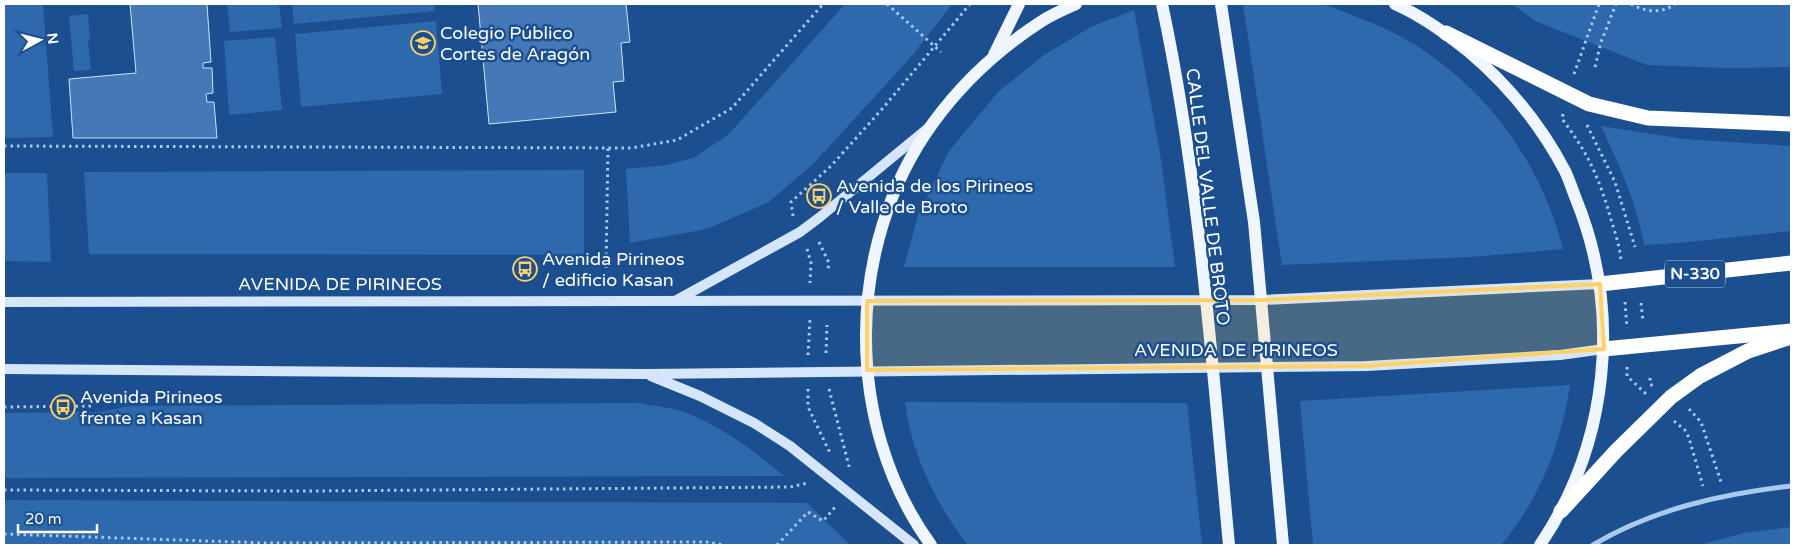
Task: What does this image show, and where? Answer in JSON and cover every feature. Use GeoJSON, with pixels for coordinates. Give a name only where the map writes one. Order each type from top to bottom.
{"type":"FeatureCollection","features":[{"type":"Feature","properties":{"kind":"highway"},"geometry":{"type":"LineString","coordinates":[[1446,33],[1589,104],[1648,118],[1716,122],[1787,122]]}},
{"type":"Feature","properties":{"kind":"highway","name":"N-330"},"geometry":{"type":"LineString","coordinates":[[1600,284],[1791,263]]}},
{"type":"Feature","properties":{"kind":"highway"},"geometry":{"type":"LineString","coordinates":[[1604,349],[1791,331]]}},
{"type":"Feature","properties":{"kind":"highway"},"geometry":{"type":"LineString","coordinates":[[1561,511],[1616,451],[1671,397],[1700,376],[1748,351],[1791,337]]}},
{"type":"Feature","properties":{"kind":"main road"},"geometry":{"type":"LineString","coordinates":[[993,57],[1019,4]]}},
{"type":"Feature","properties":{"kind":"main road","name":"AVENIDA DE PIRINEOS"},"geometry":{"type":"LineString","coordinates":[[931,545],[921,531],[897,485],[885,455],[877,427],[867,370],[868,300],[875,254],[889,208],[908,165],[932,124],[961,89],[993,57],[1043,21],[1076,4]]}},
{"type":"Feature","properties":{"kind":"main road","name":"CALLE DEL VALLE DE BROTO"},"geometry":{"type":"LineString","coordinates":[[1162,4],[1193,193],[1229,545]]}},
{"type":"Feature","properties":{"kind":"main road"},"geometry":{"type":"LineString","coordinates":[[1221,4],[1254,222],[1283,545]]}},
{"type":"Feature","properties":{"kind":"main road"},"geometry":{"type":"LineString","coordinates":[[1395,4],[1409,8],[1446,33],[1493,72],[1533,119],[1565,171],[1588,228],[1600,284],[1604,349],[1598,405],[1584,459],[1561,511],[1540,545]]}},
{"type":"Feature","properties":{"kind":"main road","name":"AVENIDA DE PIRINEOS"},"geometry":{"type":"LineString","coordinates":[[677,300],[800,232],[932,124]]}},
{"type":"Feature","properties":{"kind":"main road","name":"AVENIDA DE PIRINEOS"},"geometry":{"type":"LineString","coordinates":[[4,302],[1262,300],[1600,284]]}},
{"type":"Feature","properties":{"kind":"main road","name":"AVENIDA DE PIRINEOS"},"geometry":{"type":"LineString","coordinates":[[4,369],[646,374],[867,370],[1212,368],[1366,366],[1560,354],[1604,349]]}},
{"type":"Feature","properties":{"kind":"main road","name":"AVENIDA DE PIRINEOS"},"geometry":{"type":"LineString","coordinates":[[646,374],[700,396],[754,423],[790,446],[914,545]]}},
{"type":"Feature","properties":{"kind":"street"},"geometry":{"type":"LineString","coordinates":[[1593,545],[1629,526],[1663,512],[1725,496],[1791,486]]}},
{"type":"Feature","properties":{"kind":"path"},"geometry":{"type":"LineString","coordinates":[[4,146],[631,148],[677,140],[732,108],[823,4]]}},
{"type":"Feature","properties":{"kind":"path"},"geometry":{"type":"LineString","coordinates":[[886,4],[941,52]]}},
{"type":"Feature","properties":{"kind":"path"},"geometry":{"type":"LineString","coordinates":[[793,217],[791,202],[831,166],[883,108],[970,4]]}},
{"type":"Feature","properties":{"kind":"path"},"geometry":{"type":"LineString","coordinates":[[1599,4],[1567,94],[1562,119],[1578,140],[1595,169],[1620,250],[1628,346],[1627,376],[1669,418],[1686,431],[1705,492]]}},
{"type":"Feature","properties":{"kind":"path"},"geometry":{"type":"LineString","coordinates":[[1595,68],[1601,42],[1616,4]]}},
{"type":"Feature","properties":{"kind":"path"},"geometry":{"type":"LineString","coordinates":[[1631,4],[1639,9],[1652,11],[1660,11],[1675,4]]}},
{"type":"Feature","properties":{"kind":"path"},"geometry":{"type":"LineString","coordinates":[[1586,122],[1615,182],[1635,247]]}},
{"type":"Feature","properties":{"kind":"path"},"geometry":{"type":"LineString","coordinates":[[606,268],[608,148]]}},
{"type":"Feature","properties":{"kind":"path"},"geometry":{"type":"LineString","coordinates":[[818,240],[828,263],[828,269]]}},
{"type":"Feature","properties":{"kind":"path"},"geometry":{"type":"LineString","coordinates":[[806,247],[811,269]]}},
{"type":"Feature","properties":{"kind":"path"},"geometry":{"type":"LineString","coordinates":[[1641,303],[1643,322]]}},
{"type":"Feature","properties":{"kind":"path"},"geometry":{"type":"LineString","coordinates":[[4,490],[312,491],[790,487],[812,482],[831,461],[831,455],[808,407],[809,325]]}},
{"type":"Feature","properties":{"kind":"path"},"geometry":{"type":"LineString","coordinates":[[777,545],[808,512],[823,521],[847,492],[853,480],[831,399],[827,372],[826,325]]}},
{"type":"Feature","properties":{"kind":"path"},"geometry":{"type":"LineString","coordinates":[[4,407],[93,406]]}},
{"type":"Feature","properties":{"kind":"path"},"geometry":{"type":"LineString","coordinates":[[1685,406],[1701,422],[1723,486]]}},
{"type":"Feature","properties":{"kind":"path"},"geometry":{"type":"LineString","coordinates":[[4,534],[266,543],[706,542],[724,545]]}},
{"type":"Feature","properties":{"kind":"highlighted area"},"geometry":{"type":"Polygon","coordinates":[[[1600,284],[1604,349],[1367,366],[867,370],[867,301],[1262,300],[1600,284]]]}},
{"type":"Feature","properties":{"kind":"shaded area"},"geometry":{"type":"Polygon","coordinates":[[[4,4],[43,4],[53,137],[4,138],[4,4]]]}},
{"type":"Feature","properties":{"kind":"shaded area"},"geometry":{"type":"Polygon","coordinates":[[[227,4],[279,4],[282,28],[230,32],[227,4]]]}},
{"type":"Feature","properties":{"kind":"shaded area"},"geometry":{"type":"Polygon","coordinates":[[[292,4],[434,4],[435,11],[294,24],[292,4]]]}},
{"type":"Feature","properties":{"kind":"shaded area"},"geometry":{"type":"Polygon","coordinates":[[[845,4],[952,4],[912,56],[814,163],[769,202],[707,229],[630,243],[626,169],[668,165],[695,157],[728,135],[845,4]]]}},
{"type":"Feature","properties":{"kind":"shaded area"},"geometry":{"type":"Polygon","coordinates":[[[1243,4],[1319,4],[1330,6],[1398,35],[1432,56],[1463,81],[1490,109],[1514,141],[1535,175],[1551,211],[1563,249],[1471,257],[1282,265],[1243,4]]]}},
{"type":"Feature","properties":{"kind":"shaded area"},"geometry":{"type":"Polygon","coordinates":[[[1512,4],[1791,4],[1791,67],[1726,68],[1647,65],[1535,21],[1512,4]]]}},
{"type":"Feature","properties":{"kind":"shaded area"},"geometry":{"type":"Polygon","coordinates":[[[1134,10],[1160,153],[1175,267],[904,267],[918,215],[949,151],[998,92],[1044,55],[1091,27],[1134,10]]]}},
{"type":"Feature","properties":{"kind":"shaded area"},"geometry":{"type":"Polygon","coordinates":[[[88,14],[91,70],[74,71],[69,16],[88,14]]]}},
{"type":"Feature","properties":{"kind":"shaded area"},"geometry":{"type":"Polygon","coordinates":[[[436,21],[442,94],[301,107],[295,34],[436,21]]]}},
{"type":"Feature","properties":{"kind":"shaded area"},"geometry":{"type":"Polygon","coordinates":[[[275,37],[282,110],[229,115],[224,41],[275,37]]]}},
{"type":"Feature","properties":{"kind":"shaded area"},"geometry":{"type":"Polygon","coordinates":[[[1601,126],[1684,139],[1791,146],[1791,231],[1644,245],[1632,199],[1601,126]]]}},
{"type":"Feature","properties":{"kind":"shaded area"},"geometry":{"type":"Polygon","coordinates":[[[584,170],[584,255],[89,254],[84,172],[584,170]]]}},
{"type":"Feature","properties":{"kind":"shaded area"},"geometry":{"type":"Polygon","coordinates":[[[4,173],[47,173],[51,262],[4,261],[4,173]]]}},
{"type":"Feature","properties":{"kind":"shaded area"},"geometry":{"type":"Polygon","coordinates":[[[1570,385],[1561,428],[1547,470],[1527,509],[1501,545],[1313,545],[1300,401],[1570,385]]]}},
{"type":"Feature","properties":{"kind":"shaded area"},"geometry":{"type":"Polygon","coordinates":[[[905,402],[1187,403],[1202,545],[968,545],[945,513],[927,478],[913,440],[905,402]]]}},
{"type":"Feature","properties":{"kind":"shaded area"},"geometry":{"type":"Polygon","coordinates":[[[638,403],[679,410],[711,424],[749,448],[784,476],[4,478],[4,413],[100,412],[130,406],[638,403]]]}},
{"type":"Feature","properties":{"kind":"shaded area"},"geometry":{"type":"Polygon","coordinates":[[[4,500],[807,503],[850,545],[4,545],[4,500]]]}},
{"type":"Feature","properties":{"kind":"shaded area"},"geometry":{"type":"Polygon","coordinates":[[[1791,527],[1791,545],[1700,545],[1743,533],[1791,527]]]}},
{"type":"Feature","properties":{"kind":"building"},"geometry":{"type":"Polygon","coordinates":[[[130,4],[207,4],[211,62],[203,63],[203,68],[212,68],[213,93],[206,94],[207,102],[214,102],[217,138],[73,138],[69,79],[136,73],[130,4]]]}},
{"type":"Feature","properties":{"kind":"building"},"geometry":{"type":"Polygon","coordinates":[[[478,4],[626,4],[630,42],[621,43],[624,81],[613,82],[616,112],[489,124],[478,4]]]}},
{"type":"Feature","properties":{"kind":"place","name":"Colegio Público Cortes de Aragón"},"geometry":{"type":"Point","coordinates":[423,43]}},
{"type":"Feature","properties":{"kind":"place","name":"Avenida de los Pirineos / Valle de Broto"},"geometry":{"type":"Point","coordinates":[819,196]}},
{"type":"Feature","properties":{"kind":"place","name":"Avenida Pirineos / edificio Kasan"},"geometry":{"type":"Point","coordinates":[525,269]}},
{"type":"Feature","properties":{"kind":"place","name":"Avenida Pirineos frente a Kasan"},"geometry":{"type":"Point","coordinates":[63,407]}}]}
